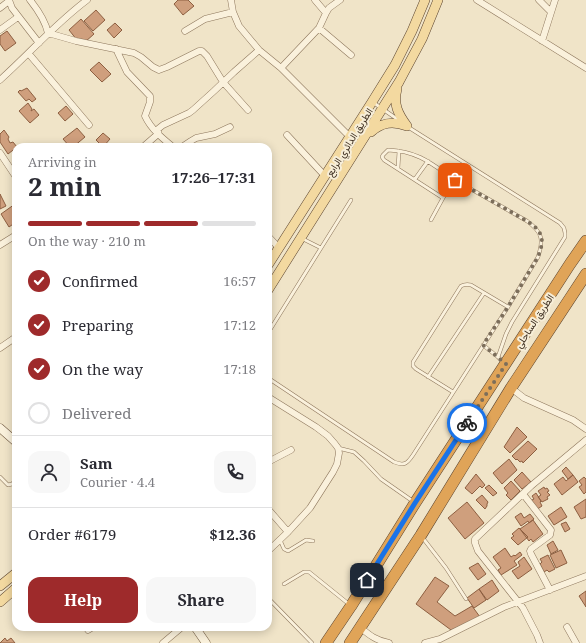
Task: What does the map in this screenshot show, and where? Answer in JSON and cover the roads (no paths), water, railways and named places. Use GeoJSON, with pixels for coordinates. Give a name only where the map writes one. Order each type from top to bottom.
{"type":"FeatureCollection","features":[{"type":"Feature","properties":{"kind":"highway","name":"الطريق الساحلي"},"geometry":{"type":"LineString","coordinates":[[326,643],[351,606],[502,361],[586,242]]}},
{"type":"Feature","properties":{"kind":"highway"},"geometry":{"type":"LineString","coordinates":[[570,264],[576,263],[580,265],[585,275]]}},
{"type":"Feature","properties":{"kind":"highway","name":"الطريق الساحلي"},"geometry":{"type":"LineString","coordinates":[[350,643],[421,535],[511,388],[585,275]]}},
{"type":"Feature","properties":{"kind":"main road","name":"الطريق الدائري الرابع"},"geometry":{"type":"LineString","coordinates":[[272,259],[404,49],[425,0]]}},
{"type":"Feature","properties":{"kind":"main road","name":"الطريق الدائري الرابع"},"geometry":{"type":"LineString","coordinates":[[272,284],[399,82],[422,38],[438,0]]}},
{"type":"Feature","properties":{"kind":"main road"},"geometry":{"type":"LineString","coordinates":[[399,82],[396,94],[396,103],[398,112],[407,126]]}},
{"type":"Feature","properties":{"kind":"main road"},"geometry":{"type":"LineString","coordinates":[[365,137],[374,129],[388,123],[407,126]]}},
{"type":"Feature","properties":{"kind":"main road"},"geometry":{"type":"LineString","coordinates":[[0,586],[12,576]]}},
{"type":"Feature","properties":{"kind":"main road"},"geometry":{"type":"LineString","coordinates":[[0,602],[12,592]]}},
{"type":"Feature","properties":{"kind":"street"},"geometry":{"type":"LineString","coordinates":[[30,0],[43,19],[48,33]]}},
{"type":"Feature","properties":{"kind":"street"},"geometry":{"type":"LineString","coordinates":[[0,80],[64,18],[87,0]]}},
{"type":"Feature","properties":{"kind":"street"},"geometry":{"type":"LineString","coordinates":[[231,0],[233,12],[239,26],[259,50],[281,68],[350,137]]}},
{"type":"Feature","properties":{"kind":"street"},"geometry":{"type":"LineString","coordinates":[[315,0],[326,13]]}},
{"type":"Feature","properties":{"kind":"street"},"geometry":{"type":"LineString","coordinates":[[281,68],[319,28],[329,8],[340,0]]}},
{"type":"Feature","properties":{"kind":"street"},"geometry":{"type":"LineString","coordinates":[[477,0],[586,68]]}},
{"type":"Feature","properties":{"kind":"street"},"geometry":{"type":"LineString","coordinates":[[539,0],[551,12]]}},
{"type":"Feature","properties":{"kind":"street"},"geometry":{"type":"LineString","coordinates":[[542,40],[555,0]]}},
{"type":"Feature","properties":{"kind":"street"},"geometry":{"type":"LineString","coordinates":[[0,8],[9,1],[18,17],[39,43]]}},
{"type":"Feature","properties":{"kind":"street"},"geometry":{"type":"LineString","coordinates":[[185,30],[205,19],[233,12]]}},
{"type":"Feature","properties":{"kind":"street"},"geometry":{"type":"LineString","coordinates":[[0,30],[18,17]]}},
{"type":"Feature","properties":{"kind":"street"},"geometry":{"type":"LineString","coordinates":[[319,28],[351,55]]}},
{"type":"Feature","properties":{"kind":"street"},"geometry":{"type":"LineString","coordinates":[[48,33],[138,55],[159,70],[199,51],[202,51],[224,82],[248,110]]}},
{"type":"Feature","properties":{"kind":"street"},"geometry":{"type":"LineString","coordinates":[[116,49],[127,72],[150,96],[150,102],[145,116],[148,123],[168,143]]}},
{"type":"Feature","properties":{"kind":"street"},"geometry":{"type":"LineString","coordinates":[[148,143],[158,134],[158,129],[193,110],[259,50]]}},
{"type":"Feature","properties":{"kind":"street"},"geometry":{"type":"LineString","coordinates":[[28,54],[89,125]]}},
{"type":"Feature","properties":{"kind":"street"},"geometry":{"type":"LineString","coordinates":[[188,143],[196,138],[216,134],[230,127]]}},
{"type":"Feature","properties":{"kind":"street"},"geometry":{"type":"LineString","coordinates":[[287,136],[325,176]]}},
{"type":"Feature","properties":{"kind":"street"},"geometry":{"type":"LineString","coordinates":[[0,153],[12,171]]}},
{"type":"Feature","properties":{"kind":"street"},"geometry":{"type":"LineString","coordinates":[[0,245],[12,238]]}},
{"type":"Feature","properties":{"kind":"street"},"geometry":{"type":"LineString","coordinates":[[272,240],[279,248]]}},
{"type":"Feature","properties":{"kind":"street"},"geometry":{"type":"LineString","coordinates":[[0,348],[12,340]]}},
{"type":"Feature","properties":{"kind":"street"},"geometry":{"type":"LineString","coordinates":[[511,388],[524,398],[573,420],[586,429]]}},
{"type":"Feature","properties":{"kind":"street"},"geometry":{"type":"LineString","coordinates":[[272,400],[328,436],[338,448],[339,458],[327,483],[310,508],[272,547]]}},
{"type":"Feature","properties":{"kind":"street"},"geometry":{"type":"LineString","coordinates":[[0,428],[12,438]]}},
{"type":"Feature","properties":{"kind":"street"},"geometry":{"type":"LineString","coordinates":[[540,643],[527,614],[478,551],[475,539],[523,494],[586,440]]}},
{"type":"Feature","properties":{"kind":"street"},"geometry":{"type":"LineString","coordinates":[[272,460],[291,450]]}},
{"type":"Feature","properties":{"kind":"street"},"geometry":{"type":"LineString","coordinates":[[523,494],[551,530],[550,535],[530,551],[550,590]]}},
{"type":"Feature","properties":{"kind":"street"},"geometry":{"type":"LineString","coordinates":[[272,514],[288,532]]}},
{"type":"Feature","properties":{"kind":"street"},"geometry":{"type":"LineString","coordinates":[[425,643],[449,635],[504,607],[586,576]]}},
{"type":"Feature","properties":{"kind":"street"},"geometry":{"type":"LineString","coordinates":[[360,627],[370,636],[389,643]]}},
{"type":"Feature","properties":{"kind":"street"},"geometry":{"type":"LineString","coordinates":[[567,627],[576,643]]}},
{"type":"Feature","properties":{"kind":"street"},"geometry":{"type":"LineString","coordinates":[[163,643],[177,631]]}},
{"type":"Feature","properties":{"kind":"street"},"geometry":{"type":"LineString","coordinates":[[198,631],[206,643]]}},
{"type":"Feature","properties":{"kind":"lane"},"geometry":{"type":"LineString","coordinates":[[372,102],[407,126],[560,223],[564,228],[566,233],[563,242],[550,259],[512,322],[502,342],[502,361]]}},
{"type":"Feature","properties":{"kind":"lane"},"geometry":{"type":"LineString","coordinates":[[272,381],[394,462],[402,464],[406,463],[414,455],[508,307],[538,257],[541,248],[541,235],[538,230],[527,221],[455,180],[428,161],[414,154],[399,151],[388,150],[382,156],[384,160],[444,198]]}},
{"type":"Feature","properties":{"kind":"lane"},"geometry":{"type":"LineString","coordinates":[[398,168],[399,151]]}},
{"type":"Feature","properties":{"kind":"lane"},"geometry":{"type":"LineString","coordinates":[[415,180],[428,161]]}},
{"type":"Feature","properties":{"kind":"lane"},"geometry":{"type":"LineString","coordinates":[[431,220],[455,180]]}},
{"type":"Feature","properties":{"kind":"lane"},"geometry":{"type":"LineString","coordinates":[[272,328],[352,200]]}},
{"type":"Feature","properties":{"kind":"lane"},"geometry":{"type":"LineString","coordinates":[[301,238],[321,248]]}},
{"type":"Feature","properties":{"kind":"lane"},"geometry":{"type":"LineString","coordinates":[[453,392],[416,369],[413,366],[413,362],[461,286],[467,284],[508,307]]}},
{"type":"Feature","properties":{"kind":"lane"},"geometry":{"type":"LineString","coordinates":[[428,376],[484,293]]}},
{"type":"Feature","properties":{"kind":"lane"},"geometry":{"type":"LineString","coordinates":[[483,345],[502,361]]}},
{"type":"Feature","properties":{"kind":"lane"},"geometry":{"type":"LineString","coordinates":[[338,448],[354,452],[381,479],[415,503]]}},
{"type":"Feature","properties":{"kind":"lane"},"geometry":{"type":"LineString","coordinates":[[0,478],[8,485],[12,484]]}},
{"type":"Feature","properties":{"kind":"lane"},"geometry":{"type":"LineString","coordinates":[[421,535],[446,568],[466,599]]}},
{"type":"Feature","properties":{"kind":"lane"},"geometry":{"type":"LineString","coordinates":[[280,540],[284,549],[288,551],[306,540],[313,541]]}},
{"type":"Feature","properties":{"kind":"lane"},"geometry":{"type":"LineString","coordinates":[[284,584],[304,572],[309,572],[351,606]]}},
{"type":"Feature","properties":{"kind":"lane"},"geometry":{"type":"LineString","coordinates":[[272,602],[312,643]]}}]}
